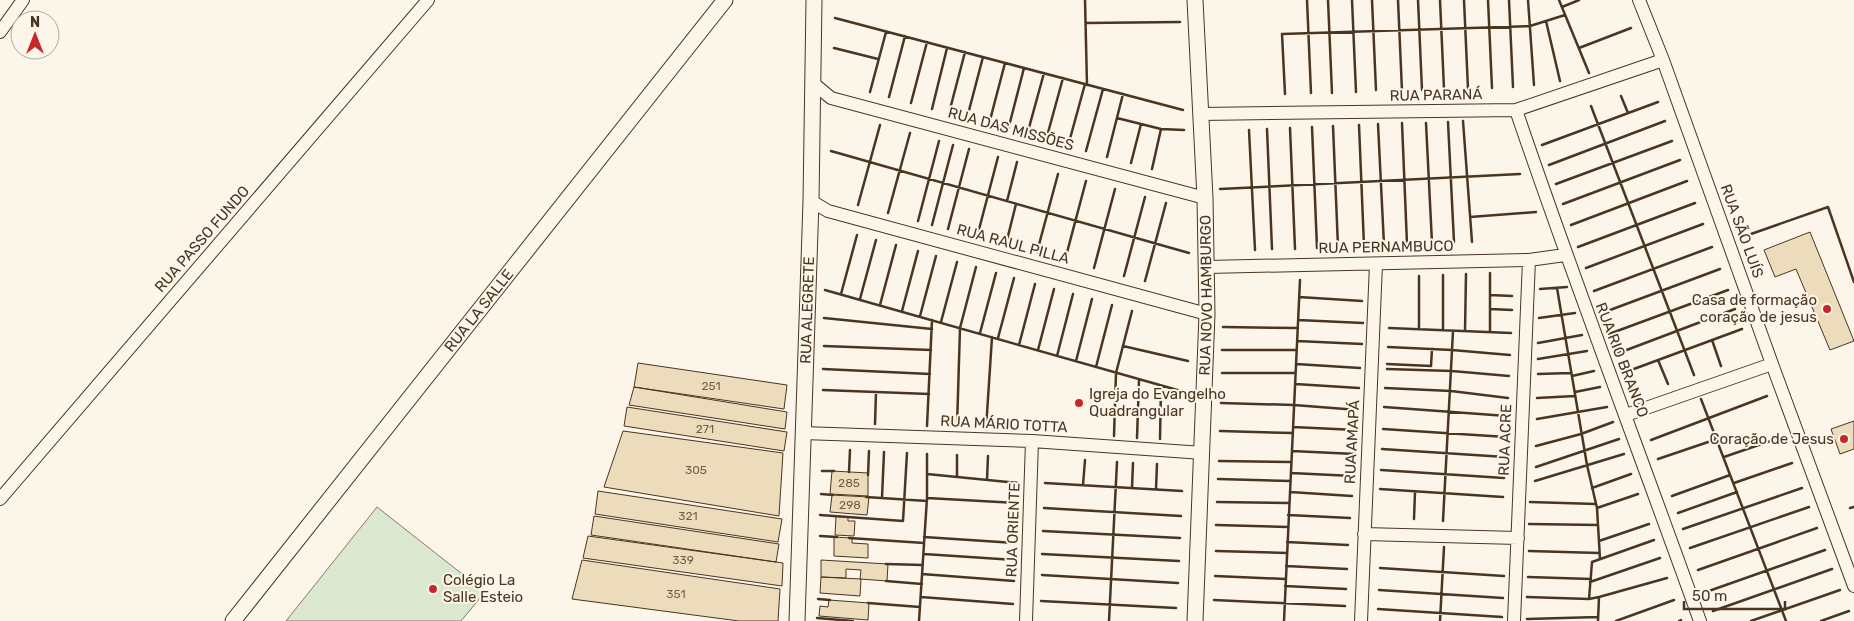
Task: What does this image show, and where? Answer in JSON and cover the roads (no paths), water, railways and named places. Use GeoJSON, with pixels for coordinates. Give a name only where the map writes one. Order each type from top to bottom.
{"type":"FeatureCollection","features":[{"type":"Feature","properties":{"kind":"street"},"geometry":{"type":"LineString","coordinates":[[0,32],[23,0]]}},
{"type":"Feature","properties":{"kind":"street","name":"RUA PASSO FUNDO"},"geometry":{"type":"LineString","coordinates":[[0,499],[428,0]]}},
{"type":"Feature","properties":{"kind":"street","name":"RUA LA SALLE"},"geometry":{"type":"LineString","coordinates":[[233,621],[725,0]]}},
{"type":"Feature","properties":{"kind":"street","name":"RUA ALEGRETE"},"geometry":{"type":"LineString","coordinates":[[797,621],[811,202],[814,0]]}},
{"type":"Feature","properties":{"kind":"street","name":"RUA NOVO HAMBURGO"},"geometry":{"type":"LineString","coordinates":[[1195,0],[1207,267],[1203,453],[1195,621]]}},
{"type":"Feature","properties":{"kind":"street","name":"RUA SÃO LUÍS"},"geometry":{"type":"LineString","coordinates":[[1639,0],[1664,60],[1772,364],[1854,586]]}},
{"type":"Feature","properties":{"kind":"street","name":"RUA PARANÁ"},"geometry":{"type":"LineString","coordinates":[[1201,114],[1516,110],[1664,60]]}},
{"type":"Feature","properties":{"kind":"street","name":"RUA DAS MISSÕES"},"geometry":{"type":"LineString","coordinates":[[813,83],[831,98],[1205,198]]}},
{"type":"Feature","properties":{"kind":"street","name":"RUA RIO BRANCO"},"geometry":{"type":"LineString","coordinates":[[1516,110],[1565,255],[1626,415],[1700,621]]}},
{"type":"Feature","properties":{"kind":"street","name":"RUA RAUL PILLA"},"geometry":{"type":"LineString","coordinates":[[811,202],[828,211],[1207,314]]}},
{"type":"Feature","properties":{"kind":"street","name":"RUA PERNAMBUCO"},"geometry":{"type":"LineString","coordinates":[[1207,267],[1529,260],[1565,255]]}},
{"type":"Feature","properties":{"kind":"street","name":"RUA ACRE"},"geometry":{"type":"LineString","coordinates":[[1514,621],[1529,260]]}},
{"type":"Feature","properties":{"kind":"street","name":"RUA AMAPÁ"},"geometry":{"type":"LineString","coordinates":[[1361,621],[1376,264]]}},
{"type":"Feature","properties":{"kind":"street"},"geometry":{"type":"LineString","coordinates":[[1626,415],[1772,364]]}},
{"type":"Feature","properties":{"kind":"street","name":"RUA MÁRIO TOTTA"},"geometry":{"type":"LineString","coordinates":[[803,433],[1032,441],[1203,453]]}},
{"type":"Feature","properties":{"kind":"street","name":"RUA ORIENTE"},"geometry":{"type":"LineString","coordinates":[[1026,621],[1032,441]]}},
{"type":"Feature","properties":{"kind":"street"},"geometry":{"type":"LineString","coordinates":[[1364,534],[1518,538]]}},
{"type":"Feature","properties":{"kind":"place","name":"Casa de formação coração de jesus"},"geometry":{"type":"Point","coordinates":[1827,309]}},
{"type":"Feature","properties":{"kind":"place","name":"Igreja do Evangelho Quadrangular"},"geometry":{"type":"Point","coordinates":[1079,403]}},
{"type":"Feature","properties":{"kind":"place","name":"Coração de Jesus"},"geometry":{"type":"Point","coordinates":[1844,439]}},
{"type":"Feature","properties":{"kind":"place","name":"Colégio La Salle Esteio"},"geometry":{"type":"Point","coordinates":[433,589]}}]}
